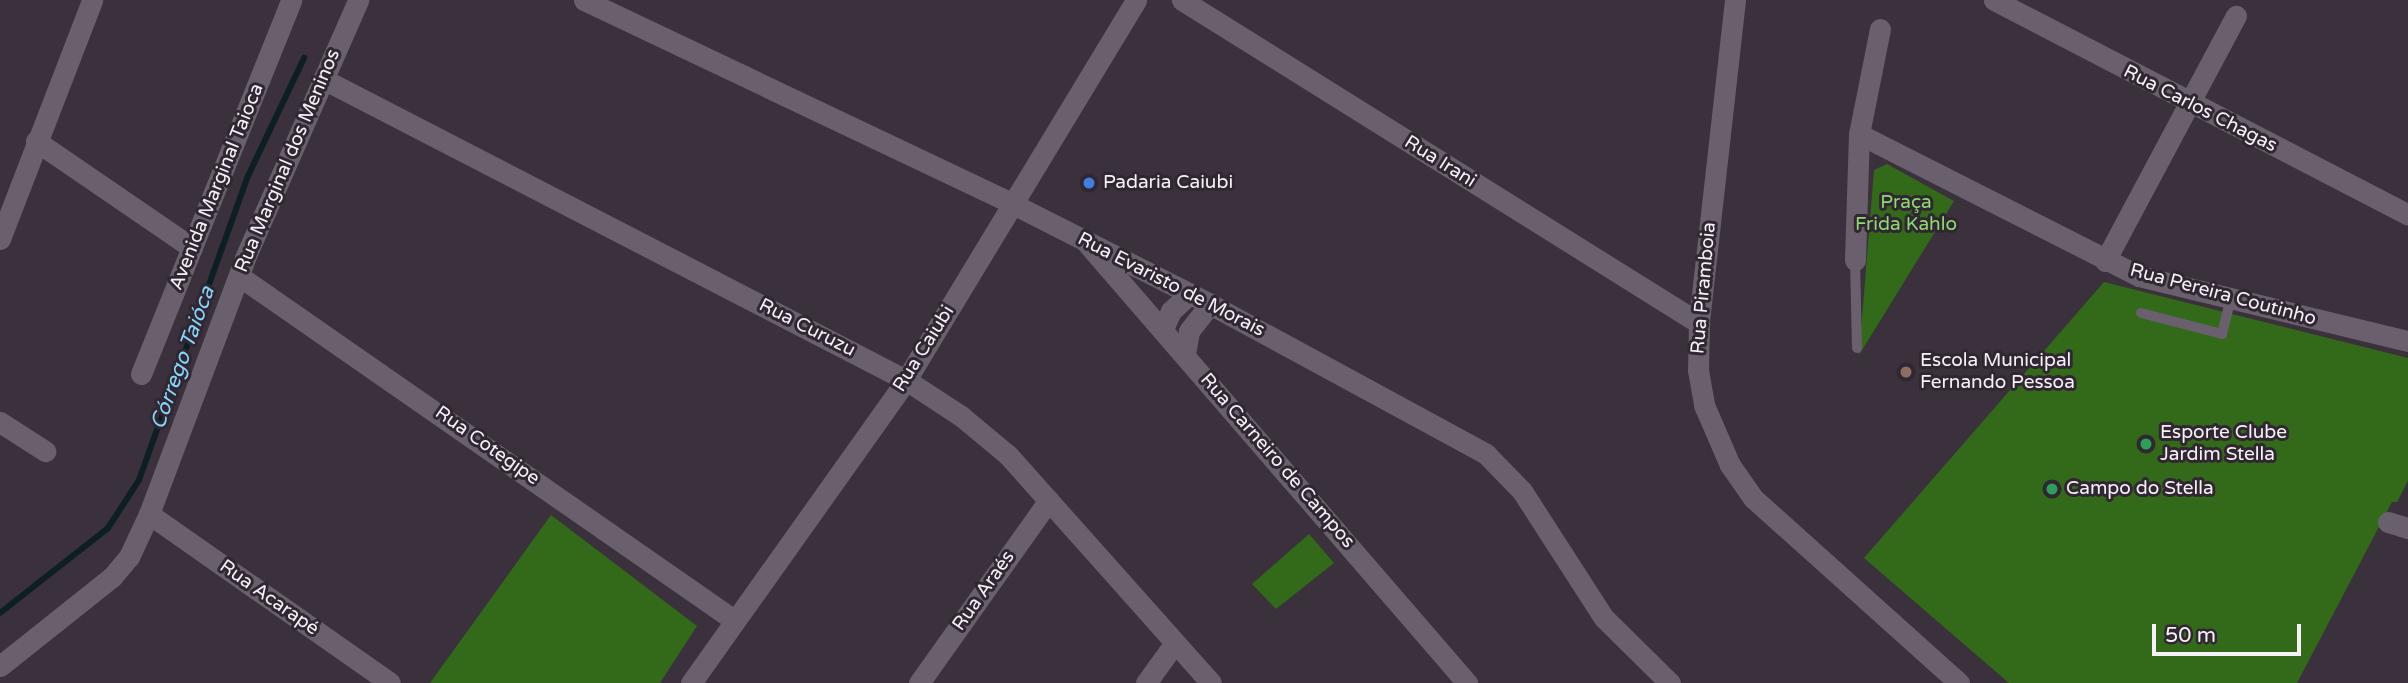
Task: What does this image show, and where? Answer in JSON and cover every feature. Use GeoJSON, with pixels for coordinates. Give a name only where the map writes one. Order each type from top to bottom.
{"type":"FeatureCollection","features":[{"type":"Feature","properties":{"kind":"street"},"geometry":{"type":"LineString","coordinates":[[0,239],[92,0]]}},
{"type":"Feature","properties":{"kind":"street","name":"Avenida Marginal Taioca"},"geometry":{"type":"LineString","coordinates":[[141,374],[291,0]]}},
{"type":"Feature","properties":{"kind":"street","name":"Rua Marginal dos Meninos"},"geometry":{"type":"LineString","coordinates":[[0,666],[112,577],[129,557],[149,514],[239,276],[358,0]]}},
{"type":"Feature","properties":{"kind":"street","name":"Rua Evaristo de Morais"},"geometry":{"type":"LineString","coordinates":[[584,0],[1085,240],[1210,304],[1486,454],[1522,491],[1604,618],[1670,683]]}},
{"type":"Feature","properties":{"kind":"street","name":"Rua Caiubi"},"geometry":{"type":"LineString","coordinates":[[691,683],[906,380],[1136,0]]}},
{"type":"Feature","properties":{"kind":"street","name":"Rua Irani"},"geometry":{"type":"LineString","coordinates":[[1182,0],[1699,323]]}},
{"type":"Feature","properties":{"kind":"street","name":"Rua Piramboia"},"geometry":{"type":"LineString","coordinates":[[1735,0],[1699,323],[1698,370],[1704,405],[1730,466],[1777,523],[1959,683]]}},
{"type":"Feature","properties":{"kind":"street","name":"Rua Carlos Chagas"},"geometry":{"type":"LineString","coordinates":[[1994,0],[2190,106],[2408,215]]}},
{"type":"Feature","properties":{"kind":"street"},"geometry":{"type":"LineString","coordinates":[[2105,261],[2236,16]]}},
{"type":"Feature","properties":{"kind":"street"},"geometry":{"type":"LineString","coordinates":[[1855,260],[1859,134],[1880,29]]}},
{"type":"Feature","properties":{"kind":"street","name":"Rua Curuzu"},"geometry":{"type":"LineString","coordinates":[[323,79],[906,380],[1008,455],[1211,683]]}},
{"type":"Feature","properties":{"kind":"street","name":"Rua Pereira Coutinho"},"geometry":{"type":"LineString","coordinates":[[1859,134],[2139,276],[2408,341]]}},
{"type":"Feature","properties":{"kind":"street"},"geometry":{"type":"LineString","coordinates":[[37,141],[192,248]]}},
{"type":"Feature","properties":{"kind":"street","name":"Rua Carneiro de Campos"},"geometry":{"type":"LineString","coordinates":[[1085,240],[1467,683]]}},
{"type":"Feature","properties":{"kind":"street","name":"Rua Cotegipe"},"geometry":{"type":"LineString","coordinates":[[239,276],[734,620]]}},
{"type":"Feature","properties":{"kind":"street"},"geometry":{"type":"LineString","coordinates":[[1163,329],[1171,311],[1189,294]]}},
{"type":"Feature","properties":{"kind":"street"},"geometry":{"type":"LineString","coordinates":[[1185,354],[1189,331],[1210,304]]}},
{"type":"Feature","properties":{"kind":"street"},"geometry":{"type":"LineString","coordinates":[[0,422],[45,451]]}},
{"type":"Feature","properties":{"kind":"street","name":"Rua Araés"},"geometry":{"type":"LineString","coordinates":[[919,683],[1049,500]]}},
{"type":"Feature","properties":{"kind":"street","name":"Rua Acarapé"},"geometry":{"type":"LineString","coordinates":[[149,514],[390,683]]}},
{"type":"Feature","properties":{"kind":"street"},"geometry":{"type":"LineString","coordinates":[[1146,683],[1174,644]]}},
{"type":"Feature","properties":{"kind":"lane"},"geometry":{"type":"LineString","coordinates":[[1855,260],[1857,348]]}},
{"type":"Feature","properties":{"kind":"lane"},"geometry":{"type":"LineString","coordinates":[[2141,313],[2222,334],[2231,299]]}},
{"type":"Feature","properties":{"kind":"green space","name":"Praça Frida Kahlo"},"geometry":{"type":"Polygon","coordinates":[[[1887,164],[1954,201],[1859,355],[1874,170],[1887,164]]]}},
{"type":"Feature","properties":{"kind":"green space","name":"Esporte Clube Jardim Stella"},"geometry":{"type":"Polygon","coordinates":[[[2104,282],[2408,358],[2408,481],[2397,502],[2392,502],[2297,683],[2009,683],[1864,558],[2104,282]]]}},
{"type":"Feature","properties":{"kind":"green space"},"geometry":{"type":"Polygon","coordinates":[[[551,515],[697,626],[660,683],[430,683],[551,515]]]}},
{"type":"Feature","properties":{"kind":"green space"},"geometry":{"type":"Polygon","coordinates":[[[1309,534],[1334,563],[1276,609],[1252,584],[1309,534]]]}},
{"type":"Feature","properties":{"kind":"waterway","name":"Córrego Taióca"},"geometry":{"type":"LineString","coordinates":[[0,613],[108,528],[139,480],[248,176],[304,58]]}},
{"type":"Feature","properties":{"kind":"place","name":"Padaria Caiubi"},"geometry":{"type":"Point","coordinates":[1089,183]}},
{"type":"Feature","properties":{"kind":"place","name":"Escola Municipal Fernando Pessoa"},"geometry":{"type":"Point","coordinates":[1906,372]}},
{"type":"Feature","properties":{"kind":"place","name":"Esporte Clube Jardim Stella"},"geometry":{"type":"Point","coordinates":[2146,444]}},
{"type":"Feature","properties":{"kind":"place","name":"Campo do Stella"},"geometry":{"type":"Point","coordinates":[2052,489]}}]}
